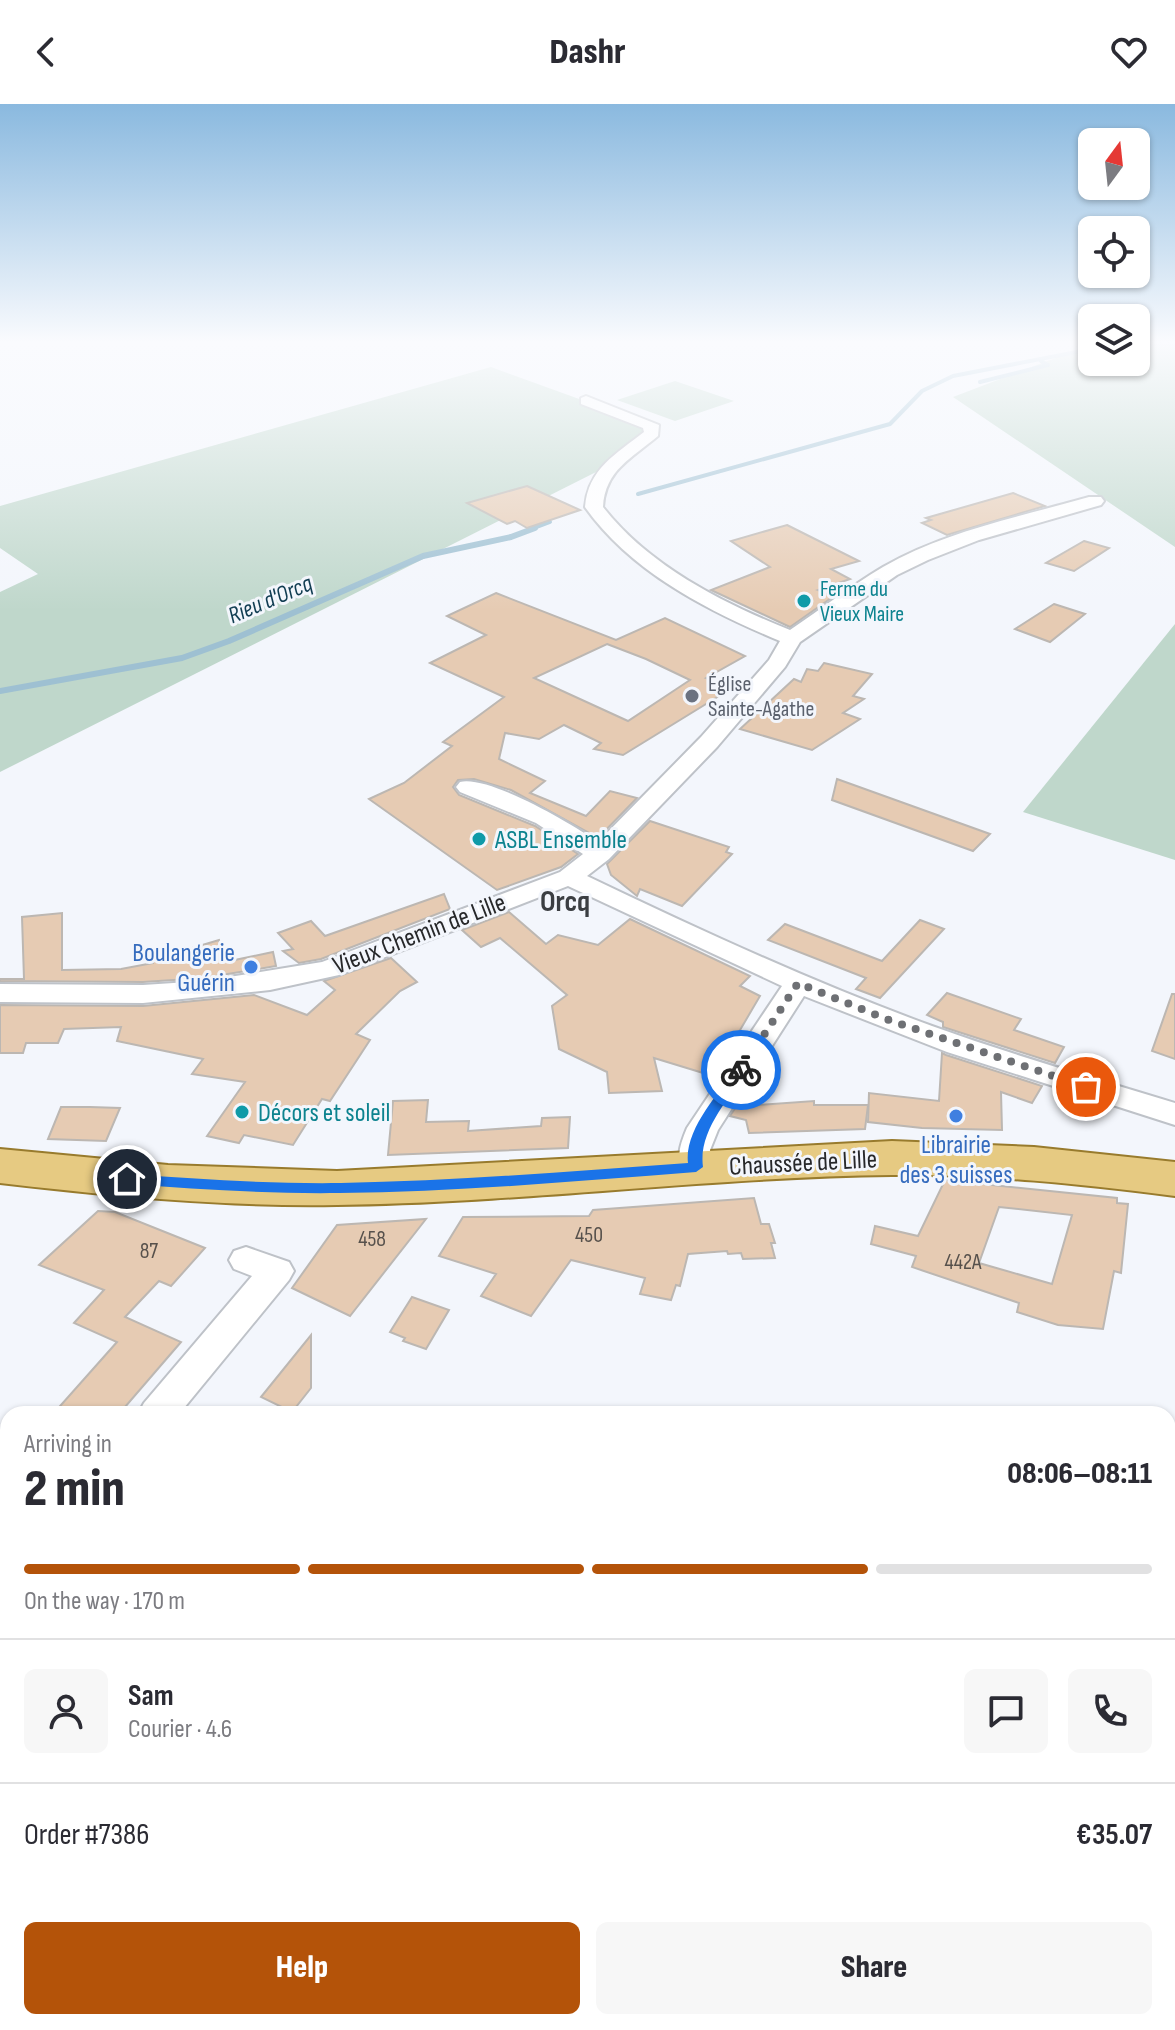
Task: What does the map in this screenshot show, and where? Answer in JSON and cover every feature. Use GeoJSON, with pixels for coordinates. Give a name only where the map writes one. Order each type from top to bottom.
{"type":"FeatureCollection","features":[{"type":"Feature","properties":{"kind":"main road","name":"Chaussée de Lille"},"geometry":{"type":"LineString","coordinates":[[0,1166],[201,1185],[340,1188],[495,1182],[847,1159],[951,1159],[1088,1168],[1175,1179]]}},
{"type":"Feature","properties":{"kind":"street"},"geometry":{"type":"LineString","coordinates":[[652,431],[604,472],[595,490],[594,507],[613,532],[668,575],[722,607],[792,638],[890,571],[921,556],[973,536],[1095,501]]}},
{"type":"Feature","properties":{"kind":"street","name":"Vieux Chemin de Lille"},"geometry":{"type":"LineString","coordinates":[[0,993],[143,994],[204,990],[285,978],[329,969],[569,877],[600,854],[709,742],[778,663],[792,638]]}},
{"type":"Feature","properties":{"kind":"street"},"geometry":{"type":"LineString","coordinates":[[468,787],[545,818],[600,854]]}},
{"type":"Feature","properties":{"kind":"street"},"geometry":{"type":"LineString","coordinates":[[569,877],[798,983],[901,1024],[1175,1114]]}},
{"type":"Feature","properties":{"kind":"street"},"geometry":{"type":"LineString","coordinates":[[696,1167],[694,1150],[703,1128],[798,983]]}},
{"type":"Feature","properties":{"kind":"street"},"geometry":{"type":"LineString","coordinates":[[164,1406],[277,1271],[246,1260]]}},
{"type":"Feature","properties":{"kind":"green space"},"geometry":{"type":"Polygon","coordinates":[[[265,431],[645,431],[616,462],[0,772],[0,592],[38,574],[0,548],[0,506],[265,431]]]}},
{"type":"Feature","properties":{"kind":"green space"},"geometry":{"type":"Polygon","coordinates":[[[1003,431],[1175,431],[1175,547],[1003,431]]]}},
{"type":"Feature","properties":{"kind":"green space"},"geometry":{"type":"Polygon","coordinates":[[[1175,624],[1175,860],[1023,812],[1175,624]]]}},
{"type":"Feature","properties":{"kind":"building"},"geometry":{"type":"Polygon","coordinates":[[[527,486],[580,510],[527,528],[515,521],[507,524],[467,503],[527,486]]]}},
{"type":"Feature","properties":{"kind":"building"},"geometry":{"type":"Polygon","coordinates":[[[1013,493],[1045,506],[947,535],[922,523],[931,520],[926,518],[1013,493]]]}},
{"type":"Feature","properties":{"kind":"building"},"geometry":{"type":"Polygon","coordinates":[[[787,525],[859,561],[831,569],[850,579],[818,590],[834,596],[790,627],[711,590],[770,567],[731,541],[787,525]]]}},
{"type":"Feature","properties":{"kind":"building"},"geometry":{"type":"Polygon","coordinates":[[[1084,541],[1109,548],[1074,571],[1046,563],[1084,541]]]}},
{"type":"Feature","properties":{"kind":"building"},"geometry":{"type":"Polygon","coordinates":[[[496,593],[616,640],[665,618],[745,656],[706,678],[732,688],[623,755],[594,749],[601,743],[564,725],[539,739],[505,733],[499,759],[545,781],[530,793],[586,816],[610,791],[637,798],[598,838],[511,790],[474,779],[458,780],[453,787],[459,795],[535,826],[578,854],[561,867],[497,890],[369,799],[404,783],[452,746],[443,742],[504,697],[430,663],[486,635],[447,616],[496,593]],[[607,644],[534,678],[628,721],[690,680],[607,644]]]}},
{"type":"Feature","properties":{"kind":"building"},"geometry":{"type":"Polygon","coordinates":[[[1054,604],[1085,614],[1050,642],[1015,629],[1054,604]]]}},
{"type":"Feature","properties":{"kind":"building"},"geometry":{"type":"Polygon","coordinates":[[[824,663],[872,674],[853,696],[864,699],[843,713],[860,719],[812,750],[740,729],[794,679],[801,682],[807,669],[818,671],[824,663]]]}},
{"type":"Feature","properties":{"kind":"building"},"geometry":{"type":"Polygon","coordinates":[[[837,779],[990,834],[973,851],[832,800],[837,779]]]}},
{"type":"Feature","properties":{"kind":"building"},"geometry":{"type":"Polygon","coordinates":[[[650,821],[729,847],[726,852],[732,854],[682,906],[640,889],[637,896],[611,875],[607,864],[650,821]]]}},
{"type":"Feature","properties":{"kind":"building"},"geometry":{"type":"Polygon","coordinates":[[[444,894],[450,909],[321,959],[299,963],[283,951],[293,949],[278,933],[311,921],[325,936],[444,894]]]}},
{"type":"Feature","properties":{"kind":"building"},"geometry":{"type":"Polygon","coordinates":[[[509,912],[546,944],[558,935],[598,945],[630,919],[750,976],[740,986],[760,996],[713,1076],[654,1058],[662,1091],[609,1093],[607,1072],[559,1049],[552,1006],[567,995],[500,938],[481,947],[462,930],[509,912]]]}},
{"type":"Feature","properties":{"kind":"building"},"geometry":{"type":"Polygon","coordinates":[[[62,913],[62,970],[121,969],[153,963],[152,960],[219,940],[225,962],[273,952],[276,966],[204,978],[143,982],[0,981],[24,979],[22,917],[62,913]]]}},
{"type":"Feature","properties":{"kind":"building"},"geometry":{"type":"Polygon","coordinates":[[[920,920],[944,929],[880,998],[856,989],[866,978],[768,940],[785,924],[882,961],[920,920]]]}},
{"type":"Feature","properties":{"kind":"building"},"geometry":{"type":"Polygon","coordinates":[[[391,958],[417,982],[400,991],[356,1034],[370,1040],[330,1101],[322,1099],[293,1145],[244,1135],[239,1143],[207,1136],[245,1082],[192,1074],[203,1059],[117,1041],[121,1027],[64,1029],[58,1043],[26,1043],[23,1053],[0,1053],[0,1005],[143,1006],[254,995],[307,1015],[335,990],[324,981],[391,958]]]}},
{"type":"Feature","properties":{"kind":"building"},"geometry":{"type":"Polygon","coordinates":[[[947,993],[1021,1019],[1014,1030],[1064,1047],[1055,1063],[943,1027],[943,1022],[927,1015],[947,993]]]}},
{"type":"Feature","properties":{"kind":"building"},"geometry":{"type":"Polygon","coordinates":[[[1172,994],[1175,994],[1175,1059],[1152,1051],[1172,994]]]}},
{"type":"Feature","properties":{"kind":"building"},"geometry":{"type":"Polygon","coordinates":[[[942,1053],[1042,1086],[1032,1103],[1001,1092],[1002,1130],[922,1128],[868,1122],[869,1093],[939,1101],[942,1053]]]}},
{"type":"Feature","properties":{"kind":"building"},"geometry":{"type":"Polygon","coordinates":[[[757,1075],[773,1080],[757,1105],[814,1101],[814,1105],[868,1105],[865,1129],[749,1133],[746,1120],[730,1116],[757,1075]]]}},
{"type":"Feature","properties":{"kind":"building"},"geometry":{"type":"Polygon","coordinates":[[[428,1100],[426,1122],[469,1121],[468,1131],[541,1126],[542,1118],[570,1117],[568,1148],[388,1155],[393,1101],[428,1100]]]}},
{"type":"Feature","properties":{"kind":"building"},"geometry":{"type":"Polygon","coordinates":[[[61,1107],[120,1108],[106,1141],[48,1139],[61,1107]]]}},
{"type":"Feature","properties":{"kind":"building"},"geometry":{"type":"Polygon","coordinates":[[[945,1180],[1117,1198],[1117,1203],[1128,1204],[1121,1273],[1114,1271],[1103,1329],[1058,1325],[1017,1312],[1019,1303],[912,1267],[916,1256],[871,1244],[875,1226],[918,1236],[945,1180]],[[999,1207],[979,1263],[1052,1284],[1072,1215],[999,1207]]]}},
{"type":"Feature","properties":{"kind":"building"},"geometry":{"type":"Polygon","coordinates":[[[754,1198],[761,1224],[769,1224],[775,1243],[771,1243],[775,1258],[743,1259],[741,1253],[728,1254],[727,1251],[688,1254],[680,1286],[676,1285],[671,1300],[640,1294],[645,1278],[571,1260],[531,1316],[481,1296],[496,1274],[439,1256],[463,1217],[589,1216],[593,1210],[754,1198]]]}},
{"type":"Feature","properties":{"kind":"building"},"geometry":{"type":"Polygon","coordinates":[[[98,1211],[115,1212],[205,1248],[171,1286],[159,1281],[125,1317],[181,1342],[126,1406],[60,1406],[117,1342],[74,1323],[104,1290],[39,1265],[98,1211]]]}},
{"type":"Feature","properties":{"kind":"building"},"geometry":{"type":"Polygon","coordinates":[[[426,1219],[350,1316],[292,1288],[337,1225],[426,1219]]]}},
{"type":"Feature","properties":{"kind":"building"},"geometry":{"type":"Polygon","coordinates":[[[412,1297],[449,1310],[426,1349],[403,1341],[405,1338],[390,1332],[412,1297]]]}},
{"type":"Feature","properties":{"kind":"building"},"geometry":{"type":"Polygon","coordinates":[[[311,1335],[311,1388],[297,1406],[280,1406],[261,1397],[311,1335]]]}},
{"type":"Feature","properties":{"kind":"waterway","name":"Rieu d'Orcq"},"geometry":{"type":"LineString","coordinates":[[638,494],[865,431]]}},
{"type":"Feature","properties":{"kind":"waterway","name":"Rieu d'Orcq"},"geometry":{"type":"LineString","coordinates":[[529,530],[550,522]]}},
{"type":"Feature","properties":{"kind":"waterway","name":"Rieu d'Orcq"},"geometry":{"type":"LineString","coordinates":[[0,691],[182,658],[229,641],[423,556],[511,537],[535,528]]}},
{"type":"Feature","properties":{"kind":"way so far"},"geometry":{"type":"LineString","coordinates":[[741,1070],[798,983],[886,1019],[1086,1087]]}},
{"type":"Feature","properties":{"kind":"place","name":"Ferme du Vieux Maire"},"geometry":{"type":"Point","coordinates":[804,601]}},
{"type":"Feature","properties":{"kind":"place","name":"Église Sainte-Agathe"},"geometry":{"type":"Point","coordinates":[692,696]}},
{"type":"Feature","properties":{"kind":"place","name":"ASBL Ensemble"},"geometry":{"type":"Point","coordinates":[479,839]}},
{"type":"Feature","properties":{"kind":"place","name":"Boulangerie Guérin"},"geometry":{"type":"Point","coordinates":[251,967]}},
{"type":"Feature","properties":{"kind":"place","name":"Décors et soleil"},"geometry":{"type":"Point","coordinates":[242,1112]}},
{"type":"Feature","properties":{"kind":"place","name":"Librairie des 3 suisses"},"geometry":{"type":"Point","coordinates":[956,1116]}},
{"type":"Feature","properties":{"kind":"district","name":"Orcq"},"geometry":{"type":"Point","coordinates":[565,901]}},
{"type":"Feature","properties":{"kind":"route"},"geometry":{"type":"LineString","coordinates":[[127,1179],[267,1188],[340,1188],[495,1182],[696,1167],[694,1150],[703,1128],[741,1070]]}}]}
